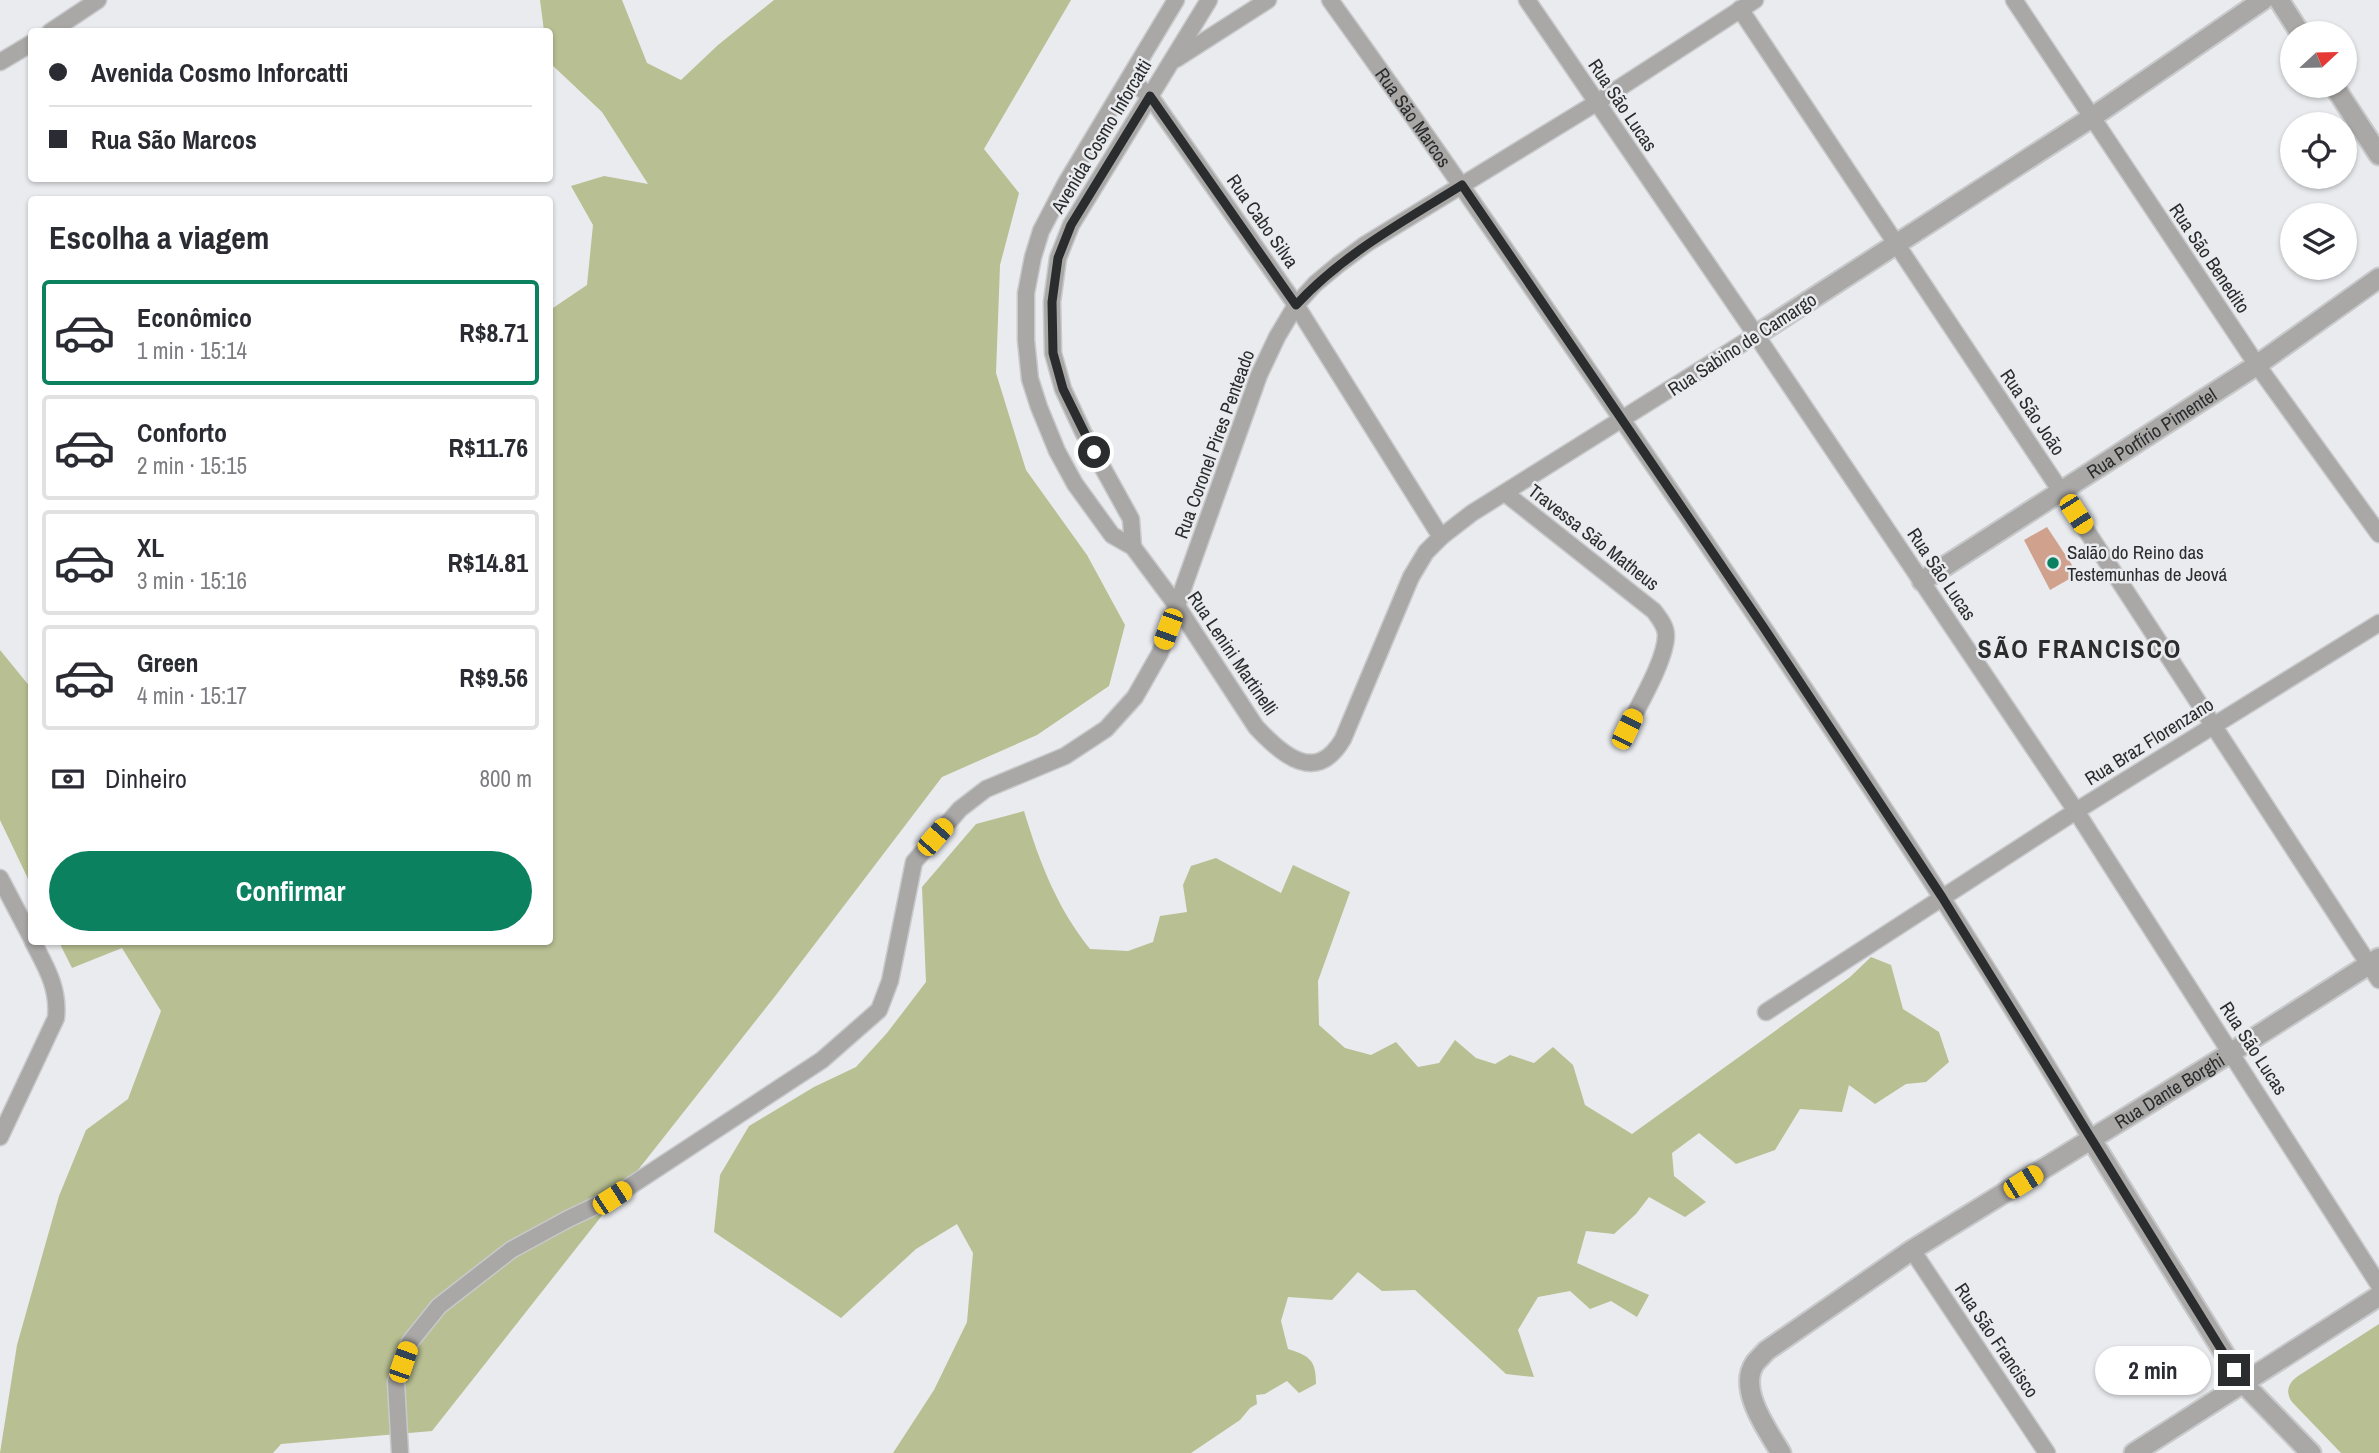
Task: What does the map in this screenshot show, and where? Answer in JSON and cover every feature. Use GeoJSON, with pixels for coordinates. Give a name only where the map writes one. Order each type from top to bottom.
{"type":"FeatureCollection","features":[{"type":"Feature","properties":{"kind":"street"},"geometry":{"type":"LineString","coordinates":[[56,28],[98,0]]}},
{"type":"Feature","properties":{"kind":"street","name":"Avenida Cosmo Inforcatti"},"geometry":{"type":"LineString","coordinates":[[1133,547],[1112,535],[1075,484],[1057,451],[1030,380],[1026,340],[1027,293],[1032,257],[1041,231],[1066,183],[1176,0]]}},
{"type":"Feature","properties":{"kind":"street","name":"Avenida Cosmo Inforcatti"},"geometry":{"type":"LineString","coordinates":[[1133,547],[1131,519],[1083,432],[1063,389],[1053,353],[1052,302],[1058,258],[1071,225],[1209,0]]}},
{"type":"Feature","properties":{"kind":"street"},"geometry":{"type":"LineString","coordinates":[[1170,62],[1268,0]]}},
{"type":"Feature","properties":{"kind":"street","name":"Rua São Marcos"},"geometry":{"type":"LineString","coordinates":[[1331,0],[1462,185],[1762,625],[1942,897],[2242,1382],[2311,1453]]}},
{"type":"Feature","properties":{"kind":"street","name":"Rua São Lucas"},"geometry":{"type":"LineString","coordinates":[[1527,0],[2076,811],[2379,1285]]}},
{"type":"Feature","properties":{"kind":"street","name":"Rua Coronel Pires Penteado"},"geometry":{"type":"LineString","coordinates":[[400,1453],[396,1382],[410,1342],[439,1306],[511,1250],[612,1198],[822,1060],[879,1010],[890,981],[914,862],[960,809],[986,789],[1065,757],[1107,729],[1135,696],[1160,653],[1259,375],[1296,305],[1315,284],[1339,264],[1755,0]]}},
{"type":"Feature","properties":{"kind":"street","name":"Rua São Benedito"},"geometry":{"type":"LineString","coordinates":[[2014,0],[2257,365],[2379,534]]}},
{"type":"Feature","properties":{"kind":"street","name":"Rua Sabino de Camargo"},"geometry":{"type":"LineString","coordinates":[[1312,764],[1329,757],[1343,739],[1411,578],[1426,552],[1441,537],[1472,513],[1756,335],[2091,118],[2263,0]]}},
{"type":"Feature","properties":{"kind":"street"},"geometry":{"type":"LineString","coordinates":[[2279,0],[2292,21]]}},
{"type":"Feature","properties":{"kind":"street","name":"Rua São João"},"geometry":{"type":"LineString","coordinates":[[1741,9],[2375,968]]}},
{"type":"Feature","properties":{"kind":"street"},"geometry":{"type":"LineString","coordinates":[[0,62],[28,45]]}},
{"type":"Feature","properties":{"kind":"street","name":"Rua Cabo Silva"},"geometry":{"type":"LineString","coordinates":[[1129,79],[1150,96],[1296,305],[1441,537]]}},
{"type":"Feature","properties":{"kind":"street"},"geometry":{"type":"LineString","coordinates":[[2342,98],[2379,155]]}},
{"type":"Feature","properties":{"kind":"street","name":"Rua Porfírio Pimentel"},"geometry":{"type":"LineString","coordinates":[[1922,582],[2257,365],[2379,278]]}},
{"type":"Feature","properties":{"kind":"street","name":"Travessa São Matheus"},"geometry":{"type":"LineString","coordinates":[[1505,493],[1654,611],[1662,622],[1666,633],[1665,645],[1656,670],[1627,729]]}},
{"type":"Feature","properties":{"kind":"street","name":"Rua Lenini Martinelli"},"geometry":{"type":"LineString","coordinates":[[1133,547],[1177,606],[1256,727],[1289,757],[1312,764]]}},
{"type":"Feature","properties":{"kind":"street","name":"Rua Braz Florenzano"},"geometry":{"type":"LineString","coordinates":[[1766,1012],[2076,811],[2379,623]]}},
{"type":"Feature","properties":{"kind":"street"},"geometry":{"type":"LineString","coordinates":[[0,878],[28,932]]}},
{"type":"Feature","properties":{"kind":"street"},"geometry":{"type":"LineString","coordinates":[[0,1137],[56,1018],[58,1002],[49,972],[35,945]]}},
{"type":"Feature","properties":{"kind":"street","name":"Rua Dante Borghi"},"geometry":{"type":"LineString","coordinates":[[1781,1453],[1755,1408],[1750,1392],[1753,1366],[1784,1336],[1912,1250],[2232,1052],[2375,968]]}},
{"type":"Feature","properties":{"kind":"street","name":"Rua São Francisco"},"geometry":{"type":"LineString","coordinates":[[1912,1250],[2047,1453]]}},
{"type":"Feature","properties":{"kind":"street"},"geometry":{"type":"LineString","coordinates":[[2134,1453],[2379,1296]]}},
{"type":"Feature","properties":{"kind":"green space"},"geometry":{"type":"Polygon","coordinates":[[[540,0],[622,0],[647,63],[681,80],[718,45],[774,0],[1071,0],[984,149],[1019,193],[1000,265],[996,373],[1026,470],[1087,555],[1125,625],[1109,686],[1037,735],[942,777],[776,995],[432,1431],[281,1444],[273,1453],[0,1453],[17,1345],[59,1196],[86,1130],[128,1099],[161,1011],[122,948],[72,968],[60,945],[553,945],[553,308],[587,285],[593,225],[571,186],[604,176],[648,184],[602,112],[553,66],[553,28],[544,28],[540,0]]]}},
{"type":"Feature","properties":{"kind":"green space"},"geometry":{"type":"Polygon","coordinates":[[[0,650],[28,684],[28,879],[0,820],[0,650]]]}},
{"type":"Feature","properties":{"kind":"green space"},"geometry":{"type":"Polygon","coordinates":[[[1024,811],[1050,883],[1068,917],[1090,949],[1128,951],[1153,942],[1160,916],[1187,912],[1183,885],[1191,866],[1216,858],[1281,893],[1293,865],[1350,892],[1318,981],[1319,1025],[1345,1048],[1371,1055],[1396,1042],[1418,1067],[1439,1063],[1455,1040],[1476,1058],[1495,1064],[1510,1055],[1534,1063],[1553,1047],[1573,1065],[1585,1105],[1632,1134],[1850,977],[1871,957],[1891,965],[1903,1009],[1939,1032],[1949,1062],[1926,1082],[1906,1084],[1875,1104],[1849,1085],[1842,1112],[1800,1109],[1775,1150],[1736,1164],[1699,1133],[1672,1153],[1674,1176],[1706,1202],[1685,1217],[1649,1197],[1636,1214],[1614,1234],[1586,1231],[1577,1263],[1649,1295],[1637,1317],[1611,1301],[1590,1309],[1570,1291],[1538,1297],[1518,1330],[1534,1377],[1506,1374],[1415,1290],[1382,1291],[1358,1272],[1332,1300],[1288,1297],[1281,1321],[1288,1349],[1310,1360],[1315,1369],[1316,1384],[1299,1393],[1287,1381],[1265,1394],[1256,1395],[1257,1404],[1240,1420],[1191,1453],[893,1453],[934,1390],[967,1322],[973,1253],[957,1224],[916,1249],[841,1318],[714,1232],[720,1175],[749,1126],[814,1087],[856,1067],[887,1033],[926,982],[922,887],[976,824],[1024,811]]]}},
{"type":"Feature","properties":{"kind":"green space"},"geometry":{"type":"Polygon","coordinates":[[[2379,1324],[2379,1453],[2341,1453],[2292,1402],[2289,1388],[2298,1376],[2379,1324]]]}},
{"type":"Feature","properties":{"kind":"building","name":"Salão do Reino das Testemunhas de Jeová"},"geometry":{"type":"Polygon","coordinates":[[[2047,527],[2078,574],[2050,590],[2024,540],[2047,527]]]}},
{"type":"Feature","properties":{"kind":"place","name":"Salão do Reino das Testemunhas de Jeová"},"geometry":{"type":"Point","coordinates":[2053,563]}},
{"type":"Feature","properties":{"kind":"district","name":"SÃO FRANCISCO"},"geometry":{"type":"Point","coordinates":[2080,649]}},
{"type":"Feature","properties":{"kind":"route"},"geometry":{"type":"LineString","coordinates":[[1094,452],[1063,389],[1053,353],[1052,302],[1058,258],[1071,225],[1150,96],[1296,305],[1315,284],[1366,244],[1462,185],[1762,625],[1942,897],[2234,1370]]}}]}
